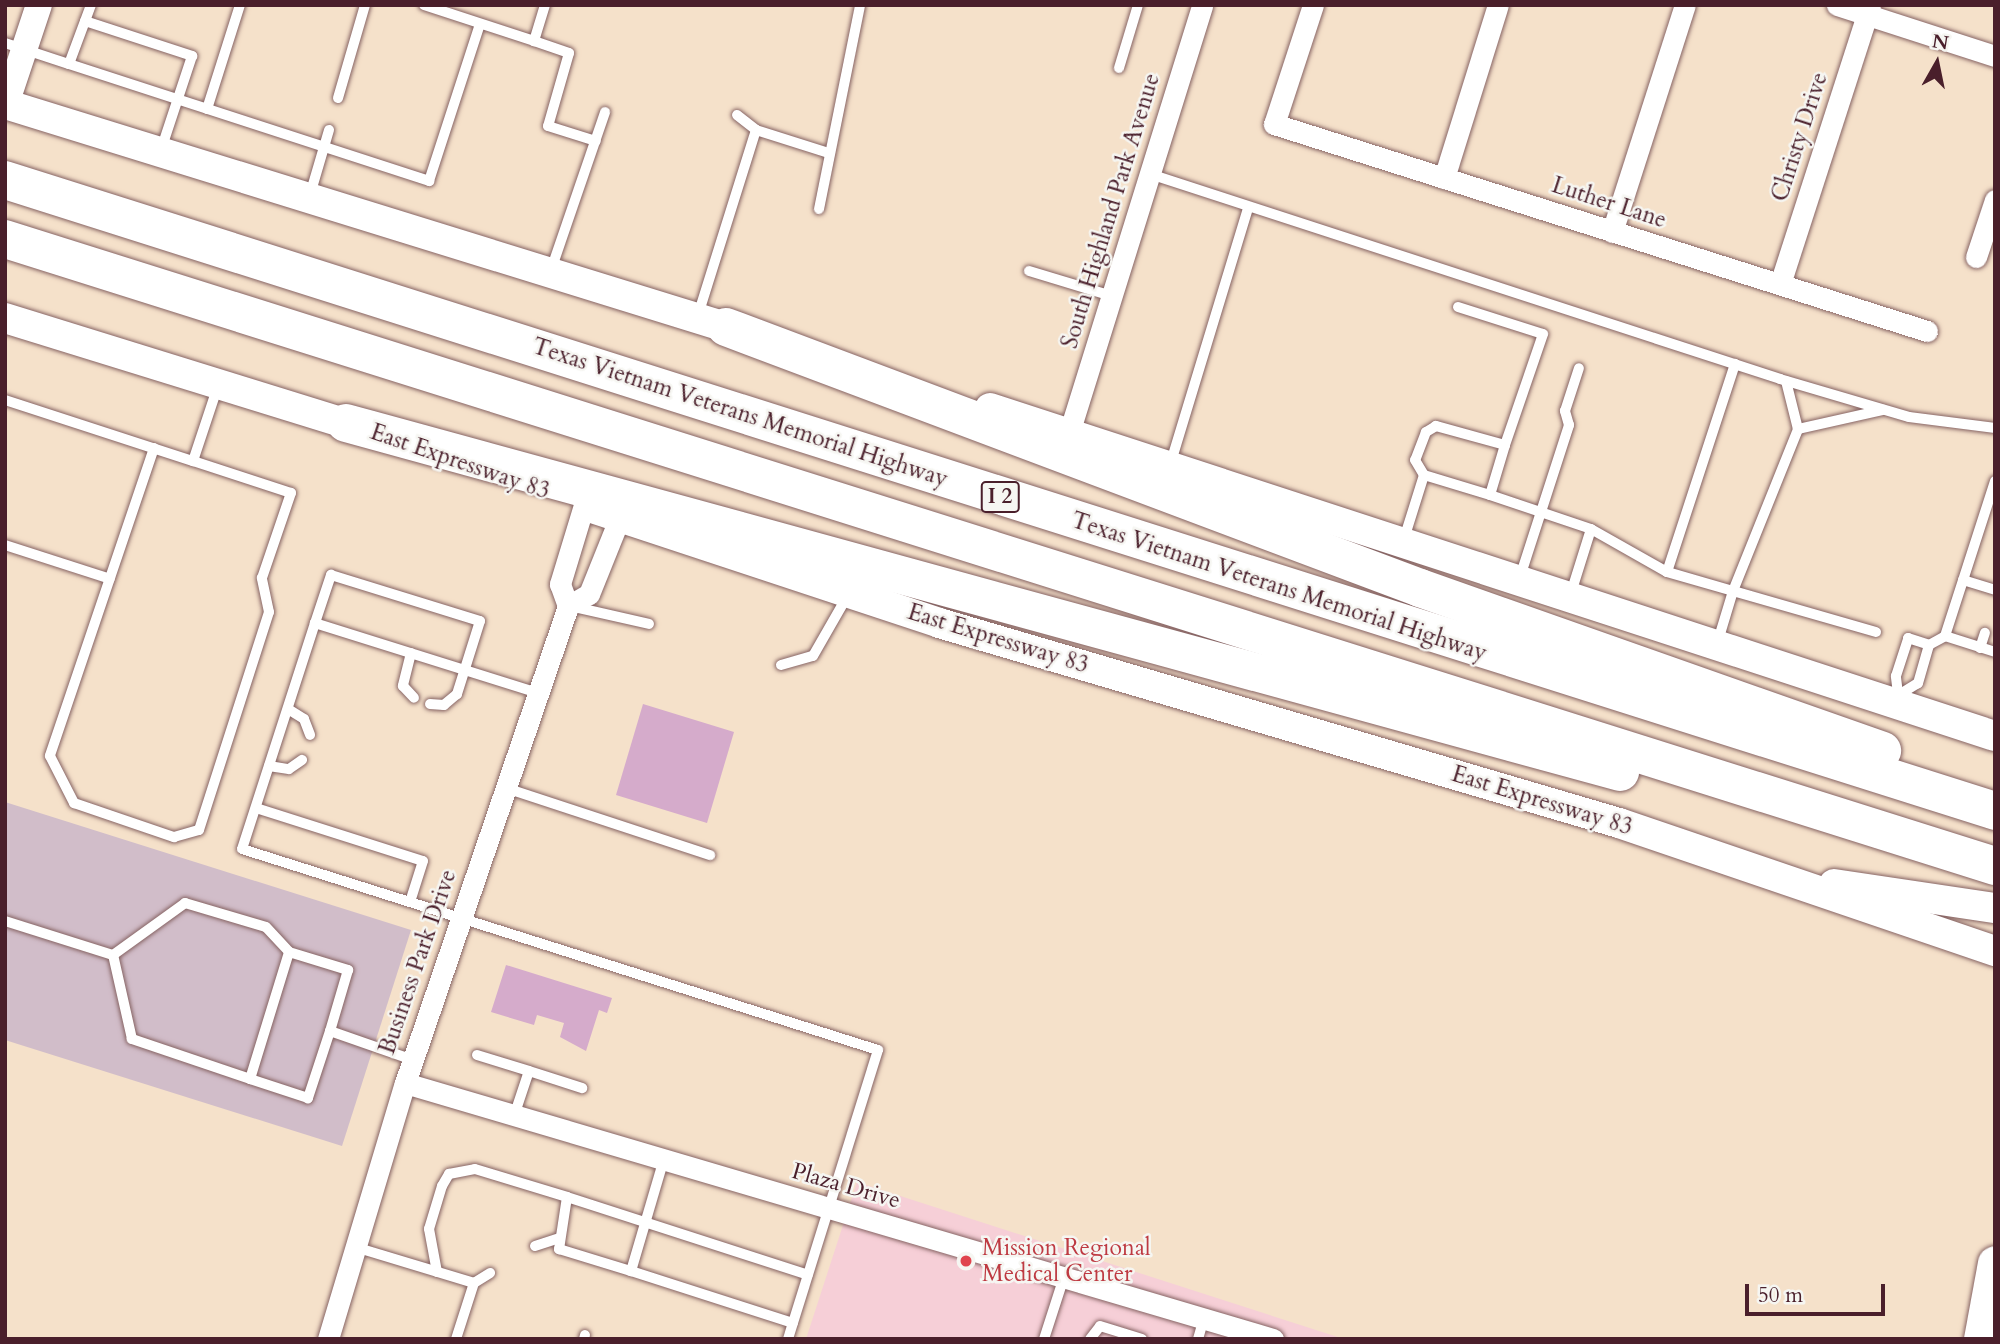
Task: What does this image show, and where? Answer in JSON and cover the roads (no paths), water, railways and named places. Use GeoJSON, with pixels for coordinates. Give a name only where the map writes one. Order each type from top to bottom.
{"type":"FeatureCollection","features":[{"type":"Feature","properties":{"kind":"highway","name":"Texas Vietnam Veterans Memorial Highway"},"geometry":{"type":"LineString","coordinates":[[5,180],[1995,810]]}},
{"type":"Feature","properties":{"kind":"highway","name":"Texas Vietnam Veterans Memorial Highway"},"geometry":{"type":"LineString","coordinates":[[5,239],[1995,866]]}},
{"type":"Feature","properties":{"kind":"highway"},"geometry":{"type":"LineString","coordinates":[[712,323],[1420,588],[1953,778],[1995,810]]}},
{"type":"Feature","properties":{"kind":"highway"},"geometry":{"type":"LineString","coordinates":[[346,423],[1127,641],[1692,791],[1930,846]]}},
{"type":"Feature","properties":{"kind":"highway"},"geometry":{"type":"LineString","coordinates":[[1981,1339],[1995,1263]]}},
{"type":"Feature","properties":{"kind":"main road"},"geometry":{"type":"LineString","coordinates":[[6,104],[1069,433],[1716,645],[1900,699],[1995,746]]}},
{"type":"Feature","properties":{"kind":"main road","name":"East Expressway 83"},"geometry":{"type":"LineString","coordinates":[[5,318],[346,423],[849,593],[1619,823],[1995,951]]}},
{"type":"Feature","properties":{"kind":"main road"},"geometry":{"type":"LineString","coordinates":[[1942,719],[1995,736]]}},
{"type":"Feature","properties":{"kind":"main road"},"geometry":{"type":"LineString","coordinates":[[1775,877],[1995,908]]}},
{"type":"Feature","properties":{"kind":"street"},"geometry":{"type":"LineString","coordinates":[[6,104],[15,46],[39,5]]}},
{"type":"Feature","properties":{"kind":"street","name":"Luther Lane"},"geometry":{"type":"LineString","coordinates":[[1313,5],[1274,124],[1927,331]]}},
{"type":"Feature","properties":{"kind":"street"},"geometry":{"type":"LineString","coordinates":[[1444,178],[1498,5]]}},
{"type":"Feature","properties":{"kind":"street"},"geometry":{"type":"LineString","coordinates":[[1612,232],[1685,5]]}},
{"type":"Feature","properties":{"kind":"street"},"geometry":{"type":"LineString","coordinates":[[1837,5],[1868,10],[1995,56]]}},
{"type":"Feature","properties":{"kind":"street","name":"South Highland Park Avenue"},"geometry":{"type":"LineString","coordinates":[[1069,433],[1199,6]]}},
{"type":"Feature","properties":{"kind":"street","name":"Christy Drive"},"geometry":{"type":"LineString","coordinates":[[1780,284],[1868,10]]}},
{"type":"Feature","properties":{"kind":"street"},"geometry":{"type":"LineString","coordinates":[[1976,257],[1995,200]]}},
{"type":"Feature","properties":{"kind":"street","name":"Business Park Drive"},"geometry":{"type":"LineString","coordinates":[[328,1339],[405,1083],[568,606],[560,583],[584,505]]}},
{"type":"Feature","properties":{"kind":"street","name":"Business Park Drive"},"geometry":{"type":"LineString","coordinates":[[568,606],[589,594],[620,517]]}},
{"type":"Feature","properties":{"kind":"street","name":"Plaza Drive"},"geometry":{"type":"LineString","coordinates":[[405,1083],[1273,1339]]}},
{"type":"Feature","properties":{"kind":"lane"},"geometry":{"type":"LineString","coordinates":[[69,64],[91,5]]}},
{"type":"Feature","properties":{"kind":"lane"},"geometry":{"type":"LineString","coordinates":[[208,109],[240,5]]}},
{"type":"Feature","properties":{"kind":"lane"},"geometry":{"type":"LineString","coordinates":[[338,97],[365,5]]}},
{"type":"Feature","properties":{"kind":"lane"},"geometry":{"type":"LineString","coordinates":[[424,5],[569,53],[548,126],[596,141]]}},
{"type":"Feature","properties":{"kind":"lane"},"geometry":{"type":"LineString","coordinates":[[534,41],[545,5]]}},
{"type":"Feature","properties":{"kind":"lane"},"geometry":{"type":"LineString","coordinates":[[819,209],[860,5]]}},
{"type":"Feature","properties":{"kind":"lane"},"geometry":{"type":"LineString","coordinates":[[1119,68],[1138,5]]}},
{"type":"Feature","properties":{"kind":"lane"},"geometry":{"type":"LineString","coordinates":[[85,21],[192,56],[160,153]]}},
{"type":"Feature","properties":{"kind":"lane"},"geometry":{"type":"LineString","coordinates":[[15,46],[429,181],[480,24]]}},
{"type":"Feature","properties":{"kind":"lane"},"geometry":{"type":"LineString","coordinates":[[550,273],[605,112]]}},
{"type":"Feature","properties":{"kind":"lane"},"geometry":{"type":"LineString","coordinates":[[737,115],[756,130],[829,153]]}},
{"type":"Feature","properties":{"kind":"lane"},"geometry":{"type":"LineString","coordinates":[[308,199],[329,130]]}},
{"type":"Feature","properties":{"kind":"lane"},"geometry":{"type":"LineString","coordinates":[[712,323],[756,130]]}},
{"type":"Feature","properties":{"kind":"lane"},"geometry":{"type":"LineString","coordinates":[[1150,174],[1786,381],[1885,410],[1995,428]]}},
{"type":"Feature","properties":{"kind":"lane"},"geometry":{"type":"LineString","coordinates":[[1170,465],[1248,208]]}},
{"type":"Feature","properties":{"kind":"lane"},"geometry":{"type":"LineString","coordinates":[[1029,271],[1112,296]]}},
{"type":"Feature","properties":{"kind":"lane"},"geometry":{"type":"LineString","coordinates":[[1458,307],[1543,334],[1490,495]]}},
{"type":"Feature","properties":{"kind":"lane"},"geometry":{"type":"LineString","coordinates":[[1667,572],[1735,364]]}},
{"type":"Feature","properties":{"kind":"lane"},"geometry":{"type":"LineString","coordinates":[[1519,580],[1541,513],[1579,368]]}},
{"type":"Feature","properties":{"kind":"lane"},"geometry":{"type":"LineString","coordinates":[[1716,645],[1734,591],[1798,429],[1786,381]]}},
{"type":"Feature","properties":{"kind":"lane"},"geometry":{"type":"LineString","coordinates":[[193,461],[218,383]]}},
{"type":"Feature","properties":{"kind":"lane"},"geometry":{"type":"LineString","coordinates":[[5,400],[154,448],[291,493],[262,579],[269,612],[198,830],[174,837],[74,803],[50,757],[154,448]]}},
{"type":"Feature","properties":{"kind":"lane"},"geometry":{"type":"LineString","coordinates":[[1798,429],[1885,410]]}},
{"type":"Feature","properties":{"kind":"lane"},"geometry":{"type":"LineString","coordinates":[[1505,445],[1436,426],[1426,432],[1415,460],[1424,475],[1591,529],[1667,572],[1877,632]]}},
{"type":"Feature","properties":{"kind":"lane"},"geometry":{"type":"LineString","coordinates":[[1403,541],[1424,475]]}},
{"type":"Feature","properties":{"kind":"lane"},"geometry":{"type":"LineString","coordinates":[[1900,699],[1917,683],[1930,645],[1945,636],[1995,481]]}},
{"type":"Feature","properties":{"kind":"lane"},"geometry":{"type":"LineString","coordinates":[[1570,596],[1591,529]]}},
{"type":"Feature","properties":{"kind":"lane"},"geometry":{"type":"LineString","coordinates":[[5,545],[110,579]]}},
{"type":"Feature","properties":{"kind":"lane"},"geometry":{"type":"LineString","coordinates":[[430,704],[452,701],[480,621],[331,575],[242,849],[878,1050],[788,1339]]}},
{"type":"Feature","properties":{"kind":"lane"},"geometry":{"type":"LineString","coordinates":[[1963,580],[1995,590]]}},
{"type":"Feature","properties":{"kind":"lane"},"geometry":{"type":"LineString","coordinates":[[781,665],[813,656],[849,593]]}},
{"type":"Feature","properties":{"kind":"lane"},"geometry":{"type":"LineString","coordinates":[[568,606],[649,624]]}},
{"type":"Feature","properties":{"kind":"lane"},"geometry":{"type":"LineString","coordinates":[[315,623],[538,693]]}},
{"type":"Feature","properties":{"kind":"lane"},"geometry":{"type":"LineString","coordinates":[[1980,648],[1985,633]]}},
{"type":"Feature","properties":{"kind":"lane"},"geometry":{"type":"LineString","coordinates":[[1945,636],[1995,652]]}},
{"type":"Feature","properties":{"kind":"lane"},"geometry":{"type":"LineString","coordinates":[[1900,699],[1896,676],[1908,638],[1930,645]]}},
{"type":"Feature","properties":{"kind":"lane"},"geometry":{"type":"LineString","coordinates":[[411,653],[403,686],[414,698]]}},
{"type":"Feature","properties":{"kind":"lane"},"geometry":{"type":"LineString","coordinates":[[288,709],[304,719],[310,735]]}},
{"type":"Feature","properties":{"kind":"lane"},"geometry":{"type":"LineString","coordinates":[[269,766],[289,769],[302,760]]}},
{"type":"Feature","properties":{"kind":"lane"},"geometry":{"type":"LineString","coordinates":[[506,788],[709,855]]}},
{"type":"Feature","properties":{"kind":"lane"},"geometry":{"type":"LineString","coordinates":[[256,808],[424,861],[410,902]]}},
{"type":"Feature","properties":{"kind":"lane"},"geometry":{"type":"LineString","coordinates":[[186,903],[266,927],[289,951],[348,970],[308,1098],[132,1039],[114,955],[186,903]]}},
{"type":"Feature","properties":{"kind":"lane"},"geometry":{"type":"LineString","coordinates":[[5,921],[114,955]]}},
{"type":"Feature","properties":{"kind":"lane"},"geometry":{"type":"LineString","coordinates":[[250,1079],[289,951]]}},
{"type":"Feature","properties":{"kind":"lane"},"geometry":{"type":"LineString","coordinates":[[330,1031],[413,1060]]}},
{"type":"Feature","properties":{"kind":"lane"},"geometry":{"type":"LineString","coordinates":[[477,1055],[582,1088]]}},
{"type":"Feature","properties":{"kind":"lane"},"geometry":{"type":"LineString","coordinates":[[514,1116],[529,1071]]}},
{"type":"Feature","properties":{"kind":"lane"},"geometry":{"type":"LineString","coordinates":[[631,1271],[664,1159]]}},
{"type":"Feature","properties":{"kind":"lane"},"geometry":{"type":"LineString","coordinates":[[437,1272],[429,1229],[449,1174],[475,1169],[808,1275]]}},
{"type":"Feature","properties":{"kind":"lane"},"geometry":{"type":"LineString","coordinates":[[567,1198],[559,1249],[793,1323]]}},
{"type":"Feature","properties":{"kind":"lane"},"geometry":{"type":"LineString","coordinates":[[535,1246],[559,1238]]}},
{"type":"Feature","properties":{"kind":"lane"},"geometry":{"type":"LineString","coordinates":[[355,1247],[474,1283]]}},
{"type":"Feature","properties":{"kind":"lane"},"geometry":{"type":"LineString","coordinates":[[456,1339],[474,1283],[490,1273]]}},
{"type":"Feature","properties":{"kind":"lane"},"geometry":{"type":"LineString","coordinates":[[1044,1339],[1064,1277]]}},
{"type":"Feature","properties":{"kind":"lane"},"geometry":{"type":"LineString","coordinates":[[1198,1339],[1204,1318]]}},
{"type":"Feature","properties":{"kind":"lane"},"geometry":{"type":"LineString","coordinates":[[1090,1339],[1101,1326],[1142,1339]]}},
{"type":"Feature","properties":{"kind":"place","name":"Mission Regional Medical Center"},"geometry":{"type":"Point","coordinates":[966,1261]}}]}
